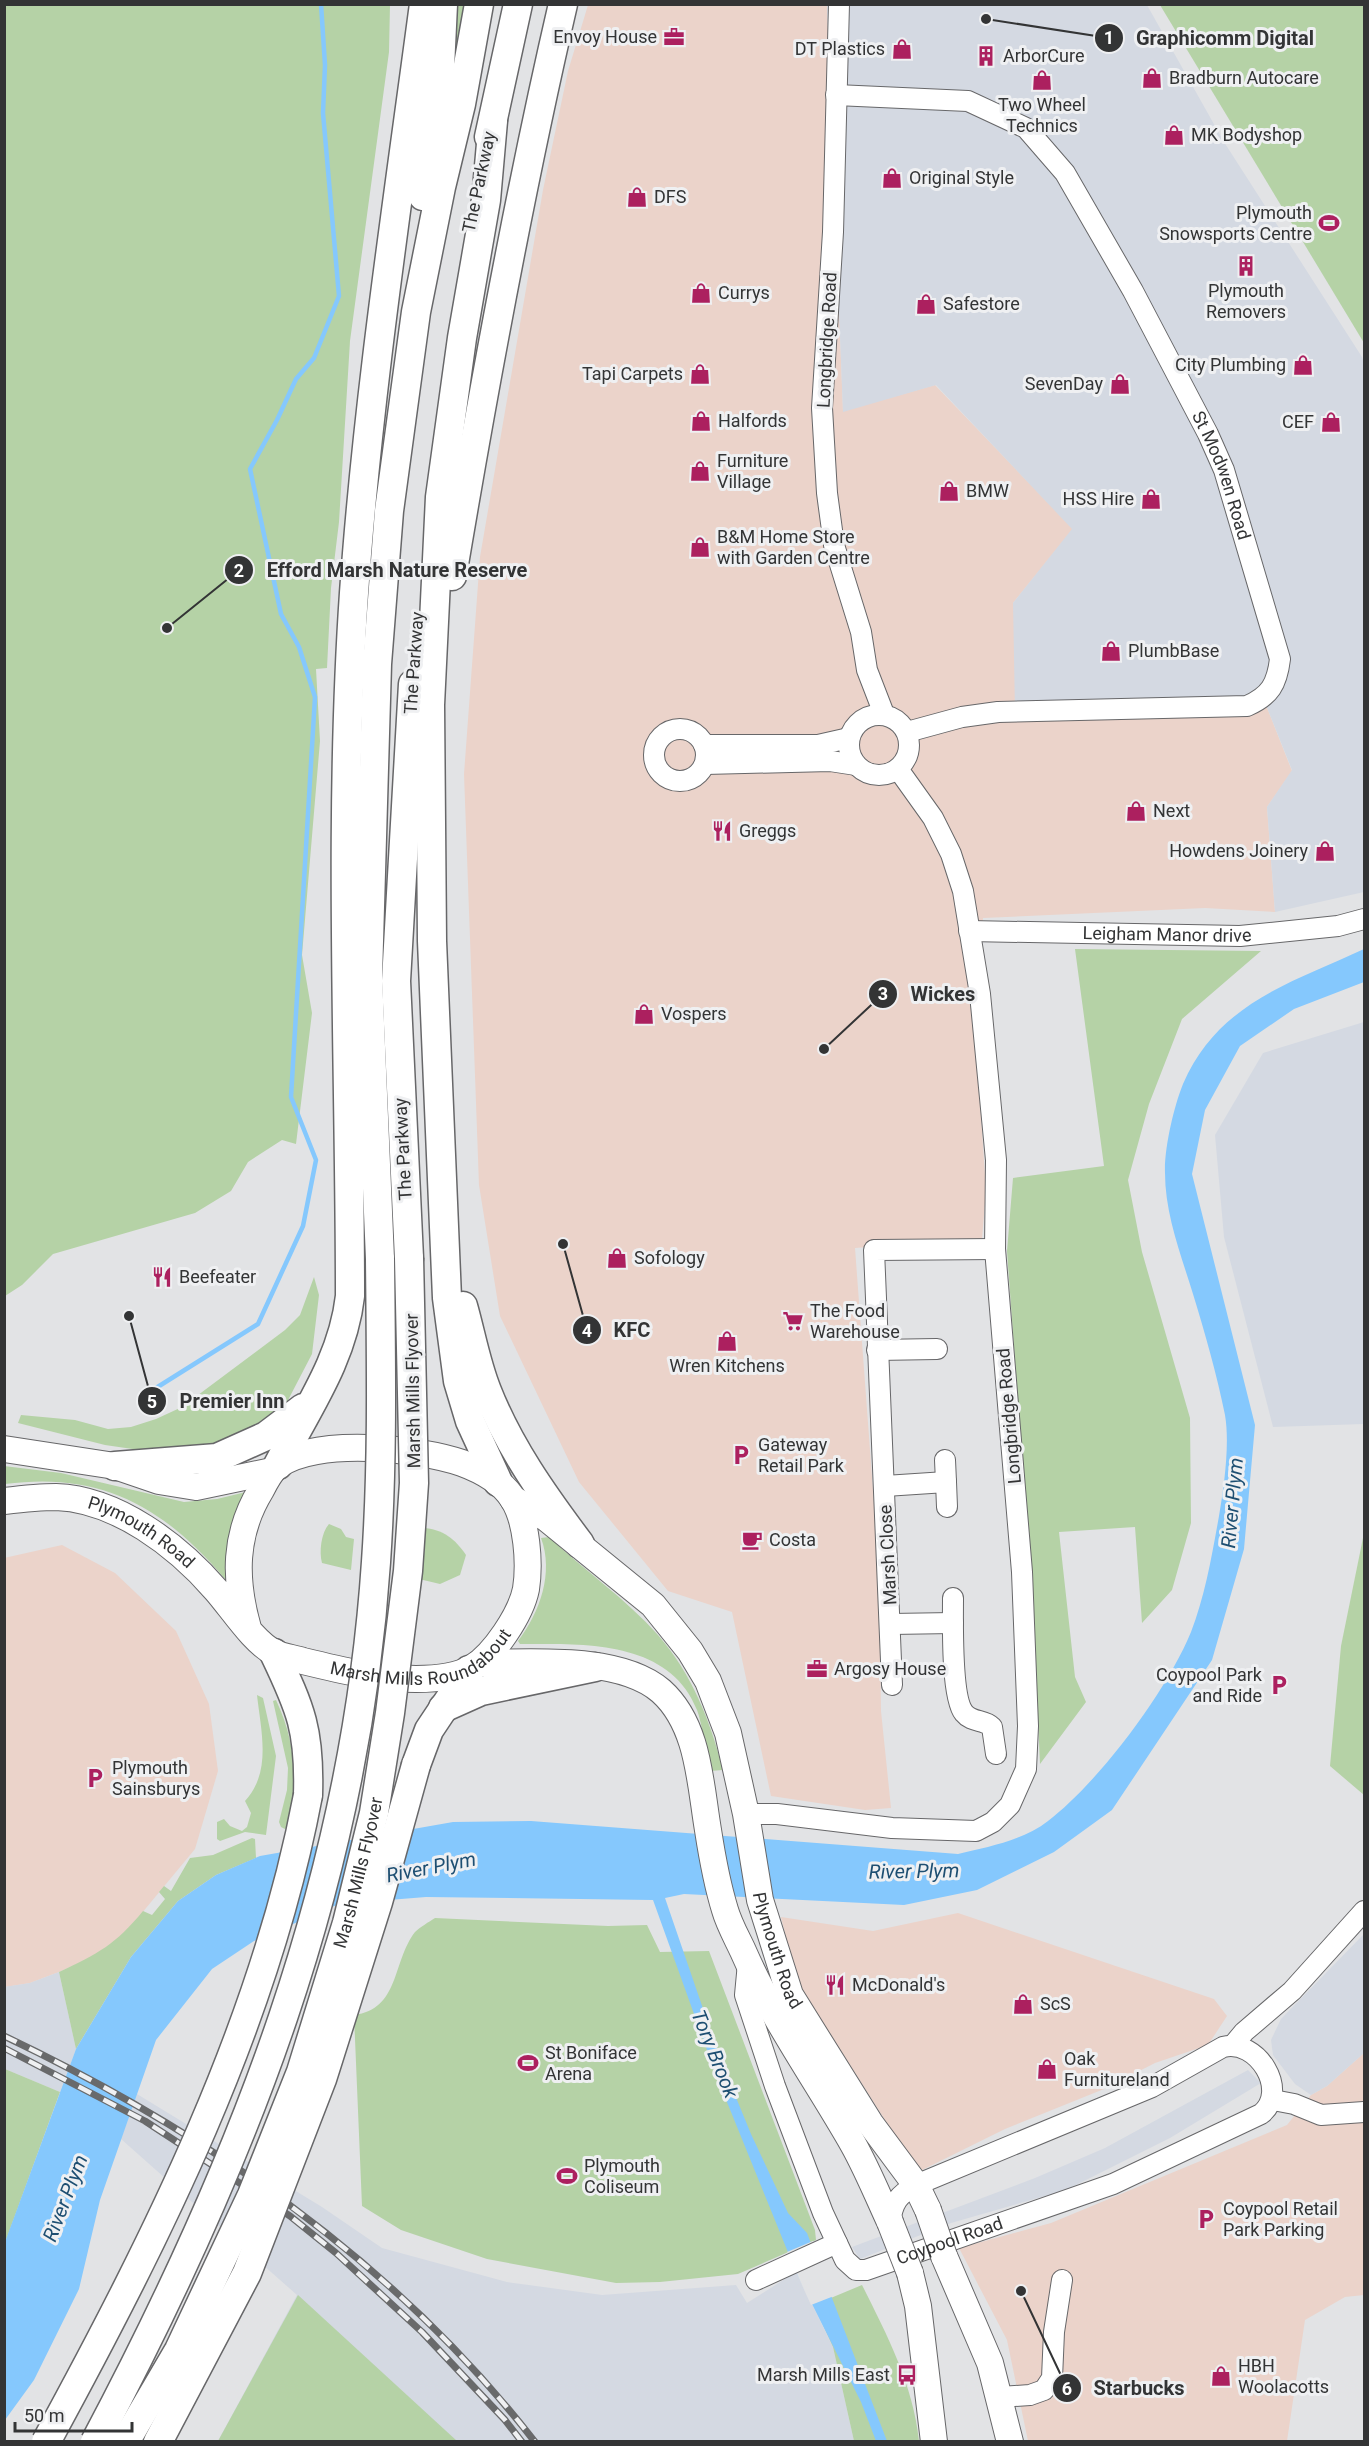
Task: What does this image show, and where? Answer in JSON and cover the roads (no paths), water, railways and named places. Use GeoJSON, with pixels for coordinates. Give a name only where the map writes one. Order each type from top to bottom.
{"type":"FeatureCollection","features":[{"type":"Feature","properties":{"kind":"highway"},"geometry":{"type":"LineString","coordinates":[[275,1468],[338,1353],[347,1322],[350,1296],[346,927],[348,725],[354,593],[384,296],[424,4]]}},
{"type":"Feature","properties":{"kind":"highway"},"geometry":{"type":"LineString","coordinates":[[416,312],[421,210],[440,68],[443,4]]}},
{"type":"Feature","properties":{"kind":"highway","name":"The Parkway"},"geometry":{"type":"LineString","coordinates":[[380,1259],[368,976],[373,768],[389,511],[416,312],[441,187],[461,104],[479,4]]}},
{"type":"Feature","properties":{"kind":"highway","name":"The Parkway"},"geometry":{"type":"LineString","coordinates":[[409,1258],[396,981],[419,590],[440,401],[461,264],[518,4]]}},
{"type":"Feature","properties":{"kind":"highway"},"geometry":{"type":"LineString","coordinates":[[430,705],[482,397],[535,127],[563,4]]}},
{"type":"Feature","properties":{"kind":"highway"},"geometry":{"type":"LineString","coordinates":[[493,121],[486,200],[462,338],[440,498],[430,705],[432,941],[447,1298],[458,1381],[470,1421],[505,1491]]}},
{"type":"Feature","properties":{"kind":"highway"},"geometry":{"type":"LineString","coordinates":[[441,1143],[463,1306],[486,1389],[507,1436],[528,1471],[580,1544]]}},
{"type":"Feature","properties":{"kind":"highway","name":"Marsh Mills Flyover"},"geometry":{"type":"LineString","coordinates":[[125,2442],[179,2350],[252,2195],[301,2072],[346,1923],[374,1813],[390,1713],[408,1571],[414,1484],[413,1340],[409,1258]]}},
{"type":"Feature","properties":{"kind":"highway","name":"Marsh Mills Flyover"},"geometry":{"type":"LineString","coordinates":[[95,2442],[195,2244],[241,2134],[284,2020],[318,1905],[341,1808],[356,1730],[376,1566],[382,1409],[380,1259]]}},
{"type":"Feature","properties":{"kind":"highway"},"geometry":{"type":"LineString","coordinates":[[115,1466],[217,1458],[266,1436],[311,1401]]}},
{"type":"Feature","properties":{"kind":"highway"},"geometry":{"type":"LineString","coordinates":[[46,2442],[175,2191],[210,2110],[276,1925],[295,1864],[308,1795],[309,1757],[305,1724],[274,1653]]}},
{"type":"Feature","properties":{"kind":"highway"},"geometry":{"type":"LineString","coordinates":[[158,2442],[247,2273],[322,2079],[429,1730],[474,1666]]}},
{"type":"Feature","properties":{"kind":"highway"},"geometry":{"type":"LineString","coordinates":[[443,1708],[481,1691],[595,1667]]}},
{"type":"Feature","properties":{"kind":"main road"},"geometry":{"type":"LineString","coordinates":[[4,1449],[115,1466],[159,1480],[196,1487],[275,1468],[304,1455],[329,1450],[352,1448],[438,1455],[478,1469],[505,1491]]}},
{"type":"Feature","properties":{"kind":"main road"},"geometry":{"type":"LineString","coordinates":[[248,1628],[239,1593],[239,1541],[252,1504],[275,1468]]}},
{"type":"Feature","properties":{"kind":"main road","name":"Plymouth Road"},"geometry":{"type":"LineString","coordinates":[[505,1491],[580,1544],[653,1605],[690,1651],[719,1706],[735,1758],[760,1900],[790,1995],[870,2123],[916,2185],[990,2363],[1010,2442]]}},
{"type":"Feature","properties":{"kind":"main road","name":"Marsh Mills Roundabout"},"geometry":{"type":"LineString","coordinates":[[248,1628],[274,1653],[352,1674],[415,1679],[441,1677],[474,1666],[507,1631],[526,1589],[526,1551],[522,1523],[505,1491]]}},
{"type":"Feature","properties":{"kind":"main road","name":"Plymouth Road"},"geometry":{"type":"LineString","coordinates":[[4,1501],[58,1497],[107,1507],[137,1524],[177,1553],[214,1587],[248,1628]]}},
{"type":"Feature","properties":{"kind":"main road","name":"Plymouth Road"},"geometry":{"type":"LineString","coordinates":[[474,1666],[560,1663],[595,1667],[642,1680],[659,1690],[677,1709],[697,1759],[708,1832],[725,1911],[773,2014],[853,2145],[890,2222],[910,2273],[918,2306],[934,2442]]}},
{"type":"Feature","properties":{"kind":"street","name":"Longbridge Road"},"geometry":{"type":"LineString","coordinates":[[839,4],[832,232],[822,408],[829,521],[845,586],[861,632],[867,670],[884,714]]}},
{"type":"Feature","properties":{"kind":"street","name":"St Modwen Road"},"geometry":{"type":"LineString","coordinates":[[836,95],[968,101],[1026,128],[1052,156],[1092,218],[1208,434],[1224,470],[1280,659],[1278,679],[1269,693],[1246,706],[998,712],[962,717],[907,732]]}},
{"type":"Feature","properties":{"kind":"street","name":"Longbridge Road"},"geometry":{"type":"LineString","coordinates":[[854,730],[867,670]]}},
{"type":"Feature","properties":{"kind":"street"},"geometry":{"type":"LineString","coordinates":[[884,714],[894,718],[907,732],[908,752],[898,769],[876,775],[856,765],[830,761],[705,754],[818,745],[854,730],[866,717],[884,714]]}},
{"type":"Feature","properties":{"kind":"street"},"geometry":{"type":"LineString","coordinates":[[854,730],[849,748],[856,765]]}},
{"type":"Feature","properties":{"kind":"street","name":"Longbridge Road"},"geometry":{"type":"LineString","coordinates":[[747,1825],[777,1814],[892,1828],[976,1831],[993,1822],[1010,1804],[1026,1769],[1028,1726],[1022,1572],[995,1249],[996,1160],[980,994],[963,891],[951,854],[933,818],[898,769]]}},
{"type":"Feature","properties":{"kind":"street","name":"Leigham Manor drive"},"geometry":{"type":"LineString","coordinates":[[969,931],[1240,936],[1338,926],[1365,920]]}},
{"type":"Feature","properties":{"kind":"street","name":"Marsh Close"},"geometry":{"type":"LineString","coordinates":[[892,1685],[874,1250],[995,1249]]}},
{"type":"Feature","properties":{"kind":"street"},"geometry":{"type":"LineString","coordinates":[[878,1350],[937,1349]]}},
{"type":"Feature","properties":{"kind":"street"},"geometry":{"type":"LineString","coordinates":[[945,1460],[947,1507]]}},
{"type":"Feature","properties":{"kind":"street","name":"Marsh Close"},"geometry":{"type":"LineString","coordinates":[[885,1486],[946,1482]]}},
{"type":"Feature","properties":{"kind":"street"},"geometry":{"type":"LineString","coordinates":[[953,1598],[956,1683],[960,1707],[970,1719],[988,1723],[992,1727],[996,1754]]}},
{"type":"Feature","properties":{"kind":"street","name":"Marsh Close"},"geometry":{"type":"LineString","coordinates":[[891,1624],[953,1623]]}},
{"type":"Feature","properties":{"kind":"street","name":"Coypool Road"},"geometry":{"type":"LineString","coordinates":[[890,2222],[893,2204],[899,2195],[916,2185],[1142,2092],[1223,2047],[1234,2044],[1244,2032],[1292,1991],[1365,1911]]}},
{"type":"Feature","properties":{"kind":"street","name":"Coypool Road"},"geometry":{"type":"LineString","coordinates":[[748,1963],[746,1995],[753,2022],[807,2173],[828,2246],[856,2270],[866,2270],[1113,2184],[1261,2114],[1269,2108],[1273,2100]]}},
{"type":"Feature","properties":{"kind":"street"},"geometry":{"type":"LineString","coordinates":[[1234,2044],[1246,2048],[1259,2060],[1273,2086],[1273,2100],[1294,2104],[1321,2115],[1365,2112]]}},
{"type":"Feature","properties":{"kind":"street"},"geometry":{"type":"LineString","coordinates":[[756,2280],[828,2246]]}},
{"type":"Feature","properties":{"kind":"street"},"geometry":{"type":"LineString","coordinates":[[1000,2397],[1030,2395],[1044,2390],[1052,2378],[1054,2332],[1062,2280]]}},
{"type":"Feature","properties":{"kind":"water","name":"River Plym"},"geometry":{"type":"Polygon","coordinates":[[[1364,949],[1364,982],[1294,1009],[1240,1046],[1205,1110],[1192,1174],[1255,1425],[1244,1549],[1212,1660],[1112,1810],[1054,1852],[977,1890],[904,1905],[684,1894],[665,1898],[721,2061],[751,2134],[788,2213],[807,2233],[887,2441],[876,2441],[861,2402],[796,2272],[716,2075],[653,1900],[426,1897],[339,1904],[254,1941],[212,1969],[156,2040],[100,2200],[79,2289],[34,2380],[5,2420],[5,2242],[76,2049],[131,1957],[178,1901],[216,1875],[260,1856],[453,1822],[531,1821],[958,1854],[1005,1842],[1038,1828],[1068,1804],[1088,1783],[1130,1734],[1149,1707],[1166,1681],[1191,1632],[1208,1575],[1223,1492],[1227,1452],[1225,1415],[1206,1339],[1175,1234],[1166,1188],[1166,1152],[1180,1093],[1198,1056],[1236,1015],[1284,985],[1364,949]]]}},
{"type":"Feature","properties":{"kind":"waterway"},"geometry":{"type":"LineString","coordinates":[[148,1393],[258,1324],[303,1226],[316,1160],[291,1097],[315,697],[299,647],[281,614],[250,469],[296,379],[314,358],[339,296],[323,113],[325,65],[321,4]]}},
{"type":"Feature","properties":{"kind":"railway"},"geometry":{"type":"LineString","coordinates":[[4,2036],[153,2115],[294,2208],[360,2261],[422,2317],[481,2377],[535,2442]]}},
{"type":"Feature","properties":{"kind":"railway"},"geometry":{"type":"LineString","coordinates":[[4,2048],[145,2121],[290,2216],[336,2253],[422,2332],[505,2420],[522,2442]]}},
{"type":"Feature","properties":{"kind":"place","name":"Graphicomm Digital"},"geometry":{"type":"Point","coordinates":[986,19]}},
{"type":"Feature","properties":{"kind":"place","name":"Envoy House"},"geometry":{"type":"Point","coordinates":[674,37]}},
{"type":"Feature","properties":{"kind":"place","name":"DT Plastics"},"geometry":{"type":"Point","coordinates":[902,49]}},
{"type":"Feature","properties":{"kind":"place","name":"ArborCure"},"geometry":{"type":"Point","coordinates":[986,56]}},
{"type":"Feature","properties":{"kind":"place","name":"Bradburn Autocare"},"geometry":{"type":"Point","coordinates":[1152,78]}},
{"type":"Feature","properties":{"kind":"place","name":"Two Wheel Technics"},"geometry":{"type":"Point","coordinates":[1042,80]}},
{"type":"Feature","properties":{"kind":"place","name":"MK Bodyshop"},"geometry":{"type":"Point","coordinates":[1174,135]}},
{"type":"Feature","properties":{"kind":"place","name":"Original Style"},"geometry":{"type":"Point","coordinates":[892,178]}},
{"type":"Feature","properties":{"kind":"place","name":"DFS"},"geometry":{"type":"Point","coordinates":[637,197]}},
{"type":"Feature","properties":{"kind":"place","name":"Plymouth Snowsports Centre"},"geometry":{"type":"Point","coordinates":[1329,223]}},
{"type":"Feature","properties":{"kind":"place","name":"Plymouth Removers"},"geometry":{"type":"Point","coordinates":[1246,266]}},
{"type":"Feature","properties":{"kind":"place","name":"Currys"},"geometry":{"type":"Point","coordinates":[701,293]}},
{"type":"Feature","properties":{"kind":"place","name":"Safestore"},"geometry":{"type":"Point","coordinates":[926,304]}},
{"type":"Feature","properties":{"kind":"place","name":"City Plumbing"},"geometry":{"type":"Point","coordinates":[1303,365]}},
{"type":"Feature","properties":{"kind":"place","name":"Tapi Carpets"},"geometry":{"type":"Point","coordinates":[700,374]}},
{"type":"Feature","properties":{"kind":"place","name":"SevenDay"},"geometry":{"type":"Point","coordinates":[1120,384]}},
{"type":"Feature","properties":{"kind":"place","name":"Halfords"},"geometry":{"type":"Point","coordinates":[701,421]}},
{"type":"Feature","properties":{"kind":"place","name":"CEF"},"geometry":{"type":"Point","coordinates":[1331,422]}},
{"type":"Feature","properties":{"kind":"place","name":"Furniture Village"},"geometry":{"type":"Point","coordinates":[700,471]}},
{"type":"Feature","properties":{"kind":"place","name":"BMW"},"geometry":{"type":"Point","coordinates":[949,491]}},
{"type":"Feature","properties":{"kind":"place","name":"HSS Hire"},"geometry":{"type":"Point","coordinates":[1151,499]}},
{"type":"Feature","properties":{"kind":"place","name":"B&M Home Store with Garden Centre"},"geometry":{"type":"Point","coordinates":[700,547]}},
{"type":"Feature","properties":{"kind":"place","name":"Efford Marsh Nature Reserve"},"geometry":{"type":"Point","coordinates":[167,628]}},
{"type":"Feature","properties":{"kind":"place","name":"PlumbBase"},"geometry":{"type":"Point","coordinates":[1111,651]}},
{"type":"Feature","properties":{"kind":"place","name":"Next"},"geometry":{"type":"Point","coordinates":[1136,811]}},
{"type":"Feature","properties":{"kind":"place","name":"Greggs"},"geometry":{"type":"Point","coordinates":[722,831]}},
{"type":"Feature","properties":{"kind":"place","name":"Howdens Joinery"},"geometry":{"type":"Point","coordinates":[1325,851]}},
{"type":"Feature","properties":{"kind":"place","name":"Vospers"},"geometry":{"type":"Point","coordinates":[644,1014]}},
{"type":"Feature","properties":{"kind":"place","name":"Wickes"},"geometry":{"type":"Point","coordinates":[824,1049]}},
{"type":"Feature","properties":{"kind":"place","name":"KFC"},"geometry":{"type":"Point","coordinates":[563,1244]}},
{"type":"Feature","properties":{"kind":"place","name":"Sofology"},"geometry":{"type":"Point","coordinates":[617,1258]}},
{"type":"Feature","properties":{"kind":"place","name":"Beefeater"},"geometry":{"type":"Point","coordinates":[162,1277]}},
{"type":"Feature","properties":{"kind":"place","name":"Premier Inn"},"geometry":{"type":"Point","coordinates":[129,1316]}},
{"type":"Feature","properties":{"kind":"place","name":"The Food Warehouse"},"geometry":{"type":"Point","coordinates":[793,1321]}},
{"type":"Feature","properties":{"kind":"place","name":"Wren Kitchens"},"geometry":{"type":"Point","coordinates":[727,1341]}},
{"type":"Feature","properties":{"kind":"place","name":"Gateway Retail Park"},"geometry":{"type":"Point","coordinates":[741,1455]}},
{"type":"Feature","properties":{"kind":"place","name":"Costa"},"geometry":{"type":"Point","coordinates":[752,1540]}},
{"type":"Feature","properties":{"kind":"place","name":"Argosy House"},"geometry":{"type":"Point","coordinates":[817,1669]}},
{"type":"Feature","properties":{"kind":"place","name":"Coypool Park and Ride"},"geometry":{"type":"Point","coordinates":[1279,1685]}},
{"type":"Feature","properties":{"kind":"place","name":"Plymouth Sainsburys"},"geometry":{"type":"Point","coordinates":[95,1778]}},
{"type":"Feature","properties":{"kind":"place","name":"McDonald's"},"geometry":{"type":"Point","coordinates":[835,1985]}},
{"type":"Feature","properties":{"kind":"place","name":"ScS"},"geometry":{"type":"Point","coordinates":[1023,2004]}},
{"type":"Feature","properties":{"kind":"place","name":"St Boniface Arena"},"geometry":{"type":"Point","coordinates":[528,2063]}},
{"type":"Feature","properties":{"kind":"place","name":"Oak Furnitureland"},"geometry":{"type":"Point","coordinates":[1047,2069]}},
{"type":"Feature","properties":{"kind":"place","name":"Plymouth Coliseum"},"geometry":{"type":"Point","coordinates":[567,2176]}},
{"type":"Feature","properties":{"kind":"place","name":"Coypool Retail Park Parking"},"geometry":{"type":"Point","coordinates":[1206,2219]}},
{"type":"Feature","properties":{"kind":"place","name":"Starbucks"},"geometry":{"type":"Point","coordinates":[1021,2291]}},
{"type":"Feature","properties":{"kind":"place","name":"Marsh Mills East"},"geometry":{"type":"Point","coordinates":[907,2375]}},
{"type":"Feature","properties":{"kind":"place","name":"HBH Woolacotts"},"geometry":{"type":"Point","coordinates":[1221,2376]}},
{"type":"Feature","properties":{"kind":"water label","name":"Tory Brook"},"geometry":{"type":"Point","coordinates":[715,2054]}}]}
